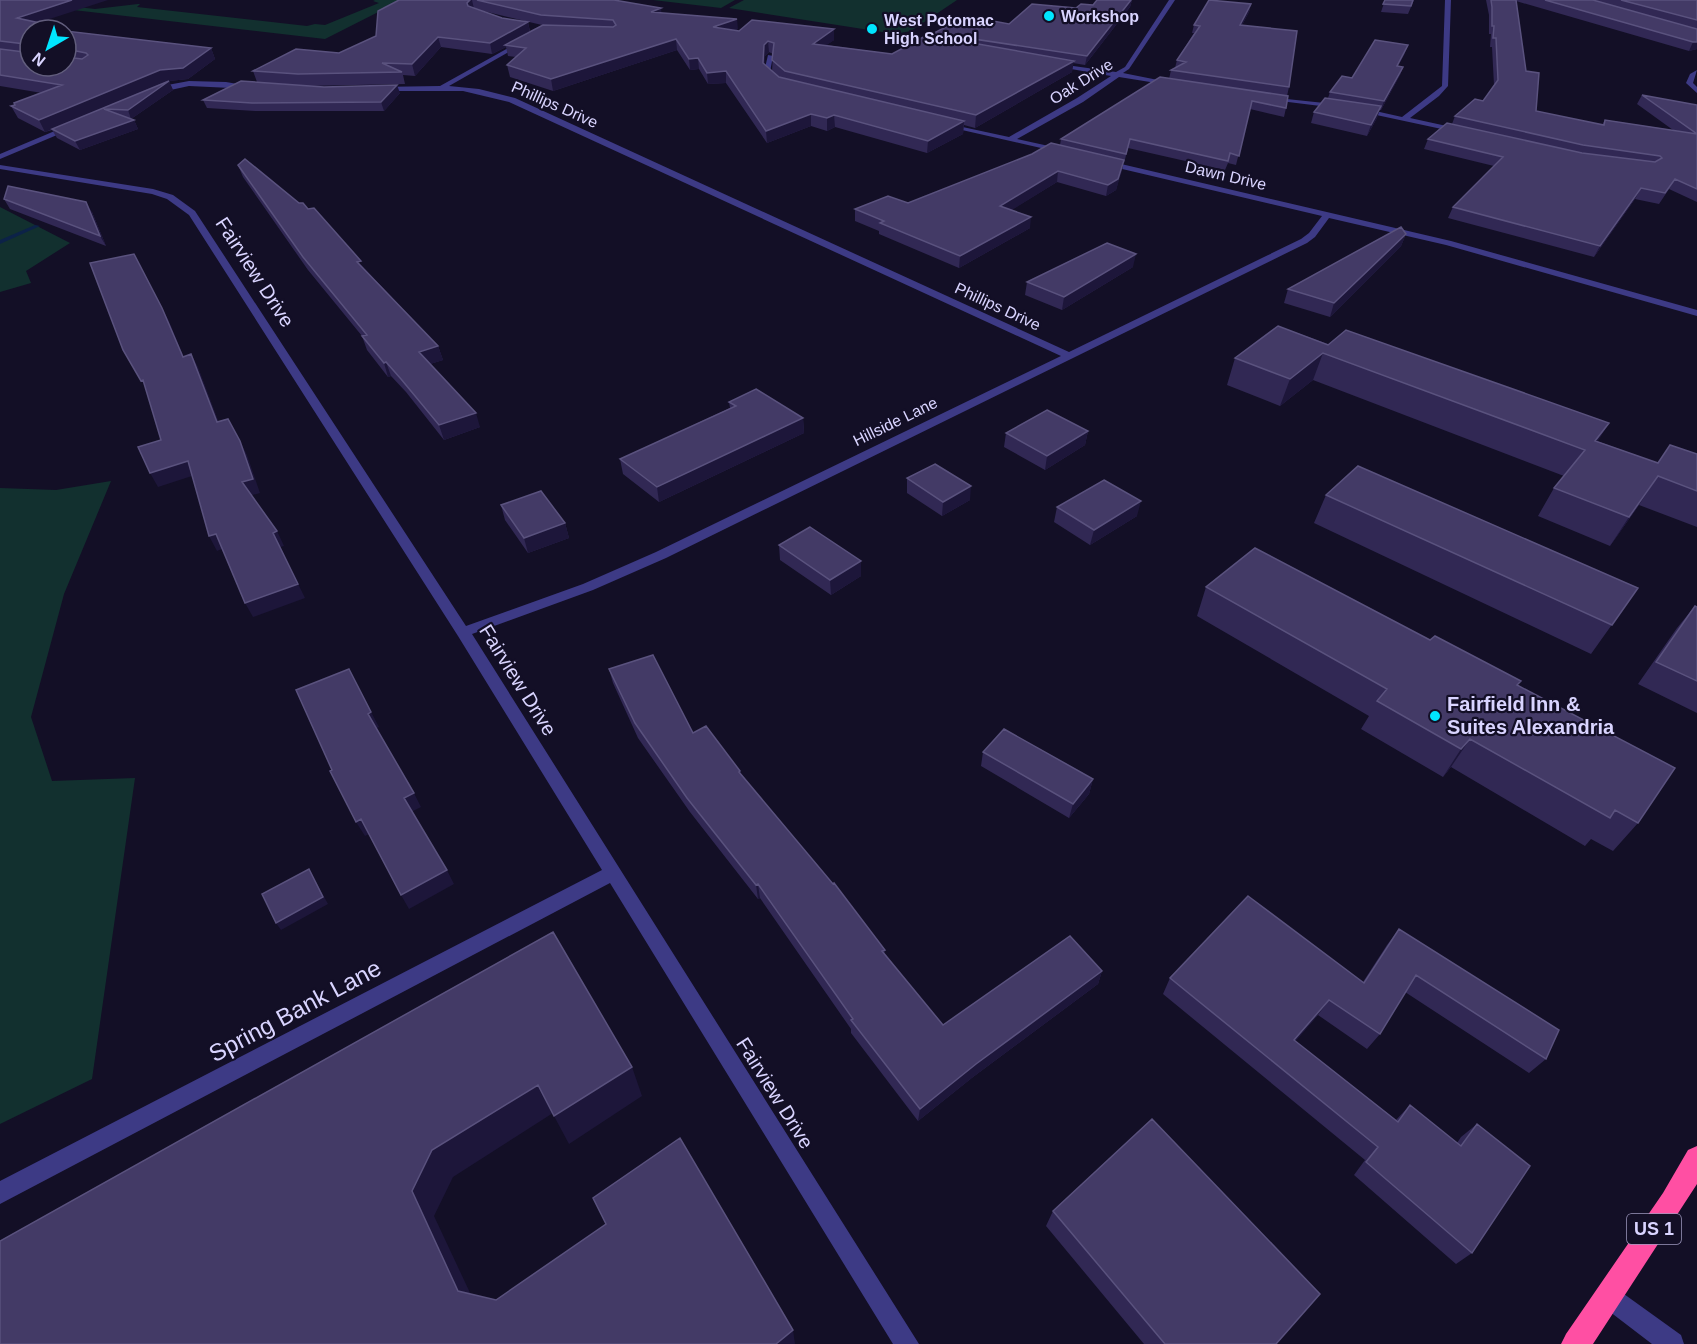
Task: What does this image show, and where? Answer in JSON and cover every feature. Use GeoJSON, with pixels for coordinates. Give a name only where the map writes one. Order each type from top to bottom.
{"type":"FeatureCollection","features":[{"type":"Feature","properties":{"kind":"highway","name":"US 1"},"geometry":{"type":"LineString","coordinates":[[1576,1344],[1672,1202],[1697,1159]]}},
{"type":"Feature","properties":{"kind":"street","name":"Oak Drive"},"geometry":{"type":"LineString","coordinates":[[1010,140],[1080,100],[1127,68],[1172,0]]}},
{"type":"Feature","properties":{"kind":"street"},"geometry":{"type":"LineString","coordinates":[[1404,119],[1437,95],[1445,86],[1448,0]]}},
{"type":"Feature","properties":{"kind":"street"},"geometry":{"type":"LineString","coordinates":[[442,87],[533,36]]}},
{"type":"Feature","properties":{"kind":"street"},"geometry":{"type":"LineString","coordinates":[[770,56],[767,72],[782,85]]}},
{"type":"Feature","properties":{"kind":"street"},"geometry":{"type":"LineString","coordinates":[[1044,62],[1184,86]]}},
{"type":"Feature","properties":{"kind":"street"},"geometry":{"type":"LineString","coordinates":[[1697,72],[1692,75],[1689,82],[1697,91]]}},
{"type":"Feature","properties":{"kind":"street"},"geometry":{"type":"LineString","coordinates":[[148,94],[169,83],[196,82],[257,87]]}},
{"type":"Feature","properties":{"kind":"street","name":"Phillips Drive"},"geometry":{"type":"LineString","coordinates":[[368,89],[442,87],[487,93],[512,100],[1068,355]]}},
{"type":"Feature","properties":{"kind":"street"},"geometry":{"type":"LineString","coordinates":[[1262,99],[1343,107],[1473,135]]}},
{"type":"Feature","properties":{"kind":"street"},"geometry":{"type":"LineString","coordinates":[[0,157],[84,122]]}},
{"type":"Feature","properties":{"kind":"street"},"geometry":{"type":"LineString","coordinates":[[935,123],[1078,156]]}},
{"type":"Feature","properties":{"kind":"street","name":"Dawn Drive"},"geometry":{"type":"LineString","coordinates":[[1089,159],[1490,254],[1697,313]]}},
{"type":"Feature","properties":{"kind":"street","name":"Fairview Drive"},"geometry":{"type":"LineString","coordinates":[[0,167],[153,192],[170,197],[192,213],[464,632],[907,1344]]}},
{"type":"Feature","properties":{"kind":"street","name":"Hillside Lane"},"geometry":{"type":"LineString","coordinates":[[464,632],[588,587],[661,555],[1304,241],[1318,228],[1327,215]]}},
{"type":"Feature","properties":{"kind":"street","name":"Spring Bank Lane"},"geometry":{"type":"LineString","coordinates":[[0,1193],[613,873]]}},
{"type":"Feature","properties":{"kind":"street"},"geometry":{"type":"LineString","coordinates":[[1609,1297],[1672,1344]]}},
{"type":"Feature","properties":{"kind":"green space"},"geometry":{"type":"Polygon","coordinates":[[[402,0],[325,39],[21,4],[42,3],[95,9],[140,4],[137,7],[307,26],[325,25],[379,3],[373,1],[402,0]]]}},
{"type":"Feature","properties":{"kind":"green space"},"geometry":{"type":"Polygon","coordinates":[[[653,0],[735,0],[721,8],[653,0]]]}},
{"type":"Feature","properties":{"kind":"green space"},"geometry":{"type":"Polygon","coordinates":[[[744,0],[957,0],[911,31],[895,34],[729,8],[744,0]]]}},
{"type":"Feature","properties":{"kind":"green space"},"geometry":{"type":"Polygon","coordinates":[[[0,207],[70,243],[26,271],[31,283],[0,292],[0,207]]]}},
{"type":"Feature","properties":{"kind":"green space"},"geometry":{"type":"Polygon","coordinates":[[[111,481],[64,594],[31,717],[52,781],[135,778],[92,1079],[0,1124],[0,488],[56,490],[111,481]]]}},
{"type":"Feature","properties":{"kind":"building"},"geometry":{"type":"Polygon","coordinates":[[[0,0],[72,0],[17,18],[18,43],[0,41],[0,0]]]}},
{"type":"Feature","properties":{"kind":"building"},"geometry":{"type":"Polygon","coordinates":[[[399,0],[470,0],[467,3],[468,6],[502,18],[528,22],[490,43],[438,37],[412,64],[382,63],[402,72],[298,74],[253,71],[296,49],[339,53],[376,36],[378,11],[399,0]]]}},
{"type":"Feature","properties":{"kind":"building"},"geometry":{"type":"Polygon","coordinates":[[[477,0],[614,0],[661,8],[651,12],[737,19],[713,27],[739,31],[752,20],[834,29],[813,44],[892,54],[927,35],[1074,61],[976,115],[785,71],[772,60],[774,43],[768,41],[764,45],[763,63],[779,77],[964,121],[928,141],[834,115],[827,118],[811,114],[766,131],[726,71],[707,73],[698,58],[689,59],[676,39],[551,79],[507,65],[526,48],[505,45],[543,25],[613,27],[616,25],[613,20],[541,15],[477,0]]]}},
{"type":"Feature","properties":{"kind":"building"},"geometry":{"type":"Polygon","coordinates":[[[1097,0],[1131,0],[1087,56],[934,33],[966,16],[1009,24],[1032,4],[1076,8],[1081,4],[1093,5],[1097,0]]]}},
{"type":"Feature","properties":{"kind":"building"},"geometry":{"type":"Polygon","coordinates":[[[1209,0],[1251,4],[1240,25],[1297,31],[1289,87],[1171,70],[1186,62],[1177,60],[1200,26],[1194,25],[1209,0]]]}},
{"type":"Feature","properties":{"kind":"building"},"geometry":{"type":"Polygon","coordinates":[[[1385,0],[1413,0],[1411,6],[1383,4],[1385,0]]]}},
{"type":"Feature","properties":{"kind":"building"},"geometry":{"type":"Polygon","coordinates":[[[1491,0],[1516,0],[1526,71],[1539,73],[1536,111],[1604,125],[1605,120],[1697,134],[1697,189],[1675,179],[1665,193],[1641,188],[1600,246],[1453,207],[1503,157],[1428,139],[1447,123],[1582,153],[1655,162],[1662,158],[1583,145],[1455,116],[1475,99],[1483,101],[1498,80],[1491,0]]]}},
{"type":"Feature","properties":{"kind":"building"},"geometry":{"type":"Polygon","coordinates":[[[1545,0],[1593,0],[1697,29],[1697,42],[1693,42],[1545,0]]]}},
{"type":"Feature","properties":{"kind":"building"},"geometry":{"type":"Polygon","coordinates":[[[1621,0],[1697,0],[1697,20],[1621,0]]]}},
{"type":"Feature","properties":{"kind":"building"},"geometry":{"type":"Polygon","coordinates":[[[78,32],[211,48],[183,68],[160,70],[39,120],[11,106],[62,85],[19,78],[78,78],[78,58],[88,55],[78,51],[78,32]]]}},
{"type":"Feature","properties":{"kind":"building"},"geometry":{"type":"Polygon","coordinates":[[[1375,40],[1408,45],[1397,66],[1403,67],[1384,101],[1330,92],[1342,76],[1352,78],[1375,40]]]}},
{"type":"Feature","properties":{"kind":"building"},"geometry":{"type":"Polygon","coordinates":[[[0,49],[18,51],[18,78],[0,75],[0,49]]]}},
{"type":"Feature","properties":{"kind":"building"},"geometry":{"type":"Polygon","coordinates":[[[1160,77],[1288,96],[1286,108],[1252,101],[1239,156],[1230,153],[1228,161],[1130,139],[1126,154],[1061,139],[1160,77]]]}},
{"type":"Feature","properties":{"kind":"building"},"geometry":{"type":"Polygon","coordinates":[[[169,81],[128,110],[104,109],[134,120],[75,141],[52,129],[169,81]]]}},
{"type":"Feature","properties":{"kind":"building"},"geometry":{"type":"Polygon","coordinates":[[[241,81],[324,87],[397,85],[381,102],[252,103],[203,100],[241,81]]]}},
{"type":"Feature","properties":{"kind":"building"},"geometry":{"type":"Polygon","coordinates":[[[1642,95],[1697,105],[1697,134],[1642,95]]]}},
{"type":"Feature","properties":{"kind":"building"},"geometry":{"type":"Polygon","coordinates":[[[1325,98],[1381,106],[1371,125],[1314,112],[1325,98]]]}},
{"type":"Feature","properties":{"kind":"building"},"geometry":{"type":"Polygon","coordinates":[[[1051,143],[1124,160],[1118,179],[1108,185],[1058,171],[1000,206],[1031,217],[960,256],[880,223],[884,221],[855,209],[888,196],[908,203],[1032,154],[1051,143]]]}},
{"type":"Feature","properties":{"kind":"building"},"geometry":{"type":"Polygon","coordinates":[[[245,159],[299,203],[303,203],[308,209],[314,208],[361,261],[357,262],[438,346],[419,352],[476,413],[439,425],[362,336],[367,335],[303,257],[238,165],[245,159]]]}},
{"type":"Feature","properties":{"kind":"building"},"geometry":{"type":"Polygon","coordinates":[[[8,186],[86,202],[100,236],[4,199],[8,186]]]}},
{"type":"Feature","properties":{"kind":"building"},"geometry":{"type":"Polygon","coordinates":[[[1401,227],[1406,234],[1334,303],[1288,289],[1401,227]]]}},
{"type":"Feature","properties":{"kind":"building"},"geometry":{"type":"Polygon","coordinates":[[[1107,243],[1136,254],[1064,297],[1027,282],[1107,243]]]}},
{"type":"Feature","properties":{"kind":"building"},"geometry":{"type":"Polygon","coordinates":[[[134,254],[162,308],[183,357],[191,354],[217,422],[228,419],[240,441],[253,479],[242,482],[277,531],[273,533],[298,584],[245,603],[216,534],[209,536],[188,461],[150,473],[138,447],[161,440],[143,380],[141,381],[123,350],[90,263],[134,254]]]}},
{"type":"Feature","properties":{"kind":"building"},"geometry":{"type":"Polygon","coordinates":[[[1278,326],[1328,345],[1346,330],[1609,423],[1595,441],[1658,463],[1670,445],[1697,454],[1697,491],[1658,476],[1629,517],[1554,488],[1585,450],[1323,353],[1290,379],[1235,358],[1278,326]]]}},
{"type":"Feature","properties":{"kind":"building"},"geometry":{"type":"Polygon","coordinates":[[[756,389],[803,418],[657,487],[620,459],[736,406],[729,402],[756,389]]]}},
{"type":"Feature","properties":{"kind":"building"},"geometry":{"type":"Polygon","coordinates":[[[1047,410],[1088,431],[1047,456],[1006,433],[1047,410]]]}},
{"type":"Feature","properties":{"kind":"building"},"geometry":{"type":"Polygon","coordinates":[[[935,464],[971,486],[943,502],[907,478],[935,464]]]}},
{"type":"Feature","properties":{"kind":"building"},"geometry":{"type":"Polygon","coordinates":[[[1358,466],[1638,588],[1612,625],[1326,495],[1358,466]]]}},
{"type":"Feature","properties":{"kind":"building"},"geometry":{"type":"Polygon","coordinates":[[[1104,480],[1141,501],[1094,530],[1057,507],[1104,480]]]}},
{"type":"Feature","properties":{"kind":"building"},"geometry":{"type":"Polygon","coordinates":[[[541,491],[565,523],[524,538],[501,505],[541,491]]]}},
{"type":"Feature","properties":{"kind":"building"},"geometry":{"type":"Polygon","coordinates":[[[810,527],[861,561],[830,580],[779,545],[810,527]]]}},
{"type":"Feature","properties":{"kind":"building"},"geometry":{"type":"Polygon","coordinates":[[[1255,548],[1430,640],[1435,636],[1521,681],[1517,685],[1675,768],[1638,823],[1615,810],[1610,818],[1470,739],[1461,749],[1377,701],[1387,689],[1206,587],[1255,548]]]}},
{"type":"Feature","properties":{"kind":"building"},"geometry":{"type":"Polygon","coordinates":[[[1695,606],[1697,607],[1697,681],[1656,662],[1695,606]]]}},
{"type":"Feature","properties":{"kind":"building"},"geometry":{"type":"Polygon","coordinates":[[[653,655],[693,733],[706,726],[739,772],[834,883],[885,950],[882,951],[943,1025],[1070,936],[1102,971],[976,1064],[920,1109],[851,1020],[853,1019],[758,884],[756,885],[687,798],[635,723],[609,669],[653,655]]]}},
{"type":"Feature","properties":{"kind":"building"},"geometry":{"type":"Polygon","coordinates":[[[349,669],[371,712],[368,714],[414,793],[404,798],[447,870],[401,895],[361,819],[356,822],[330,771],[332,770],[296,690],[349,669]]]}},
{"type":"Feature","properties":{"kind":"building"},"geometry":{"type":"Polygon","coordinates":[[[1004,729],[1093,779],[1073,804],[983,752],[1004,729]]]}},
{"type":"Feature","properties":{"kind":"building"},"geometry":{"type":"Polygon","coordinates":[[[309,869],[323,897],[276,923],[262,894],[309,869]]]}},
{"type":"Feature","properties":{"kind":"building"},"geometry":{"type":"Polygon","coordinates":[[[1248,896],[1364,983],[1399,929],[1559,1030],[1546,1059],[1416,975],[1380,1034],[1329,1000],[1294,1040],[1398,1122],[1410,1105],[1461,1146],[1477,1124],[1530,1166],[1472,1253],[1366,1162],[1378,1147],[1170,978],[1248,896]]]}},
{"type":"Feature","properties":{"kind":"building"},"geometry":{"type":"Polygon","coordinates":[[[553,932],[632,1067],[554,1116],[538,1085],[432,1150],[412,1191],[458,1291],[496,1300],[606,1224],[593,1198],[680,1138],[793,1330],[776,1344],[0,1344],[0,1241],[553,932]]]}},
{"type":"Feature","properties":{"kind":"building"},"geometry":{"type":"Polygon","coordinates":[[[1152,1119],[1320,1294],[1276,1344],[1165,1344],[1053,1211],[1152,1119]]]}},
{"type":"Feature","properties":{"kind":"waterway"},"geometry":{"type":"LineString","coordinates":[[0,242],[37,226]]}},
{"type":"Feature","properties":{"kind":"place","name":"Workshop"},"geometry":{"type":"Point","coordinates":[1049,16]}},
{"type":"Feature","properties":{"kind":"place","name":"West Potomac High School"},"geometry":{"type":"Point","coordinates":[872,29]}},
{"type":"Feature","properties":{"kind":"place","name":"Fairfield Inn & Suites Alexandria"},"geometry":{"type":"Point","coordinates":[1435,716]}}]}
